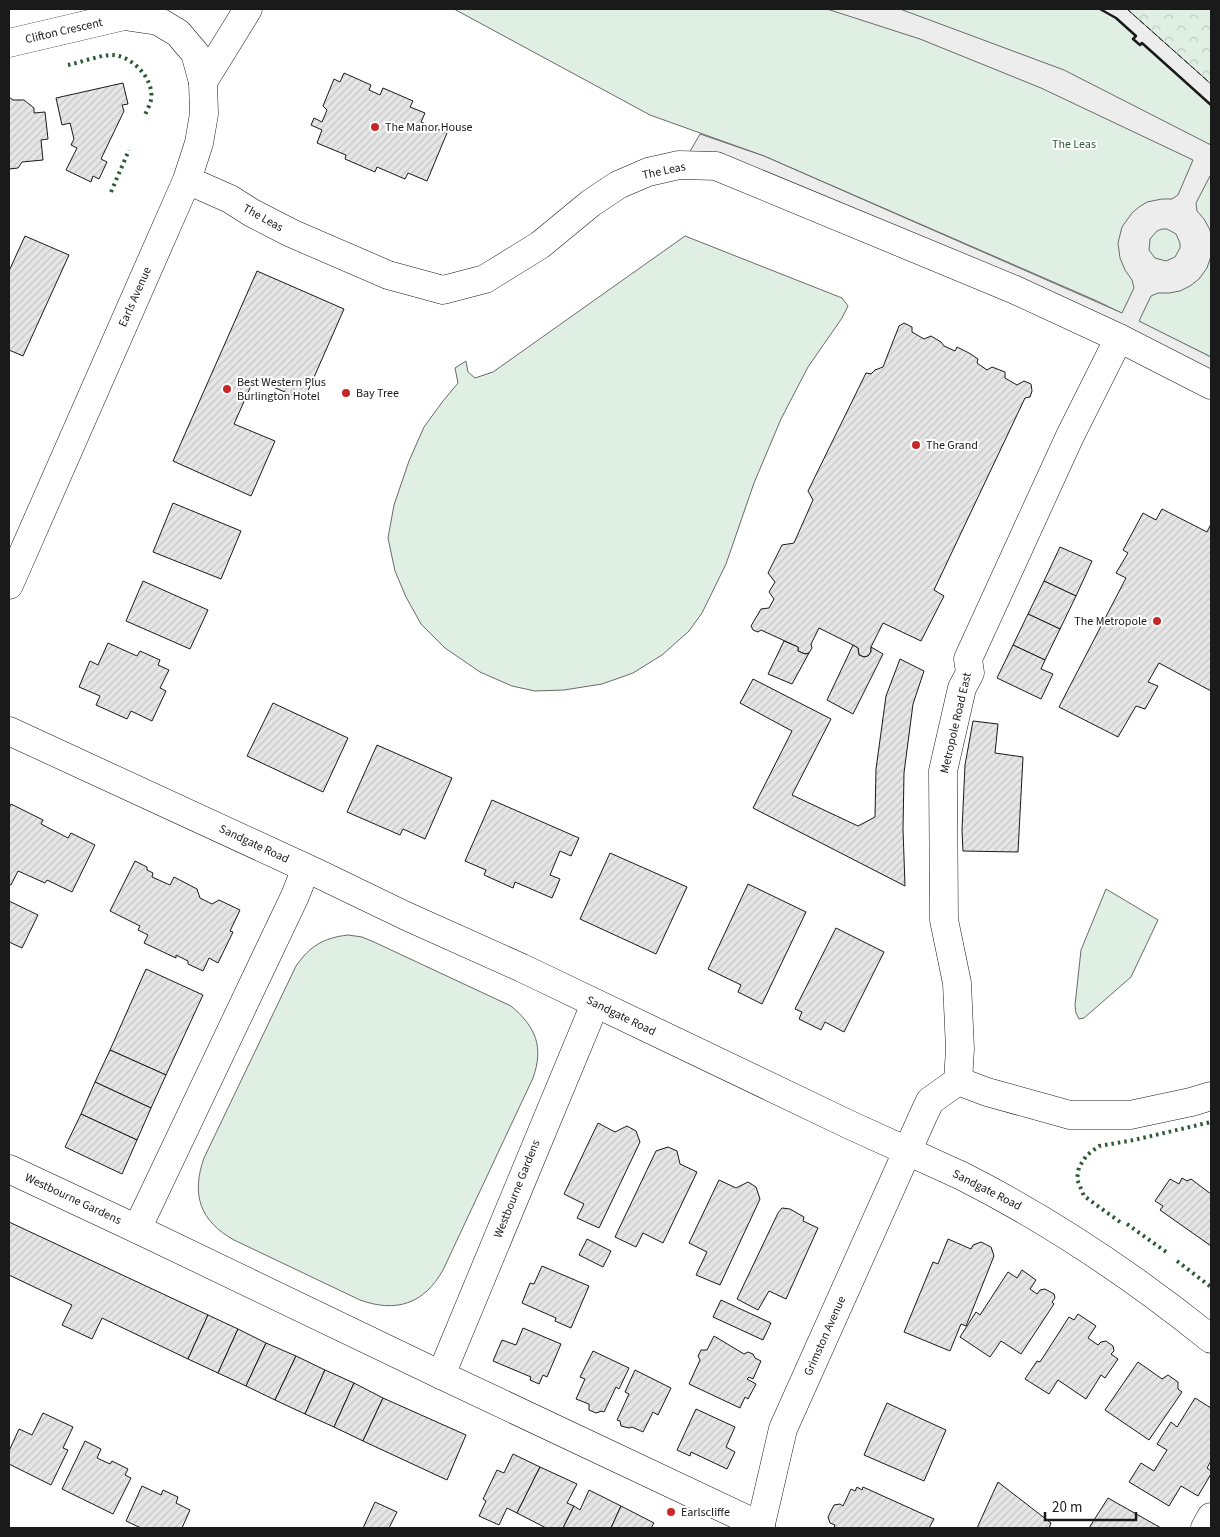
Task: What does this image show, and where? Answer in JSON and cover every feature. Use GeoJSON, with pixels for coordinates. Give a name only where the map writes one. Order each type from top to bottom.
{"type":"FeatureCollection","features":[{"type":"Feature","properties":{"kind":"main road"},"geometry":{"type":"LineString","coordinates":[[204,82],[248,9]]}},
{"type":"Feature","properties":{"kind":"main road","name":"Clifton Crescent"},"geometry":{"type":"LineString","coordinates":[[9,44],[124,16],[158,21],[178,33],[195,54],[204,82]]}},
{"type":"Feature","properties":{"kind":"main road","name":"Earls Avenue"},"geometry":{"type":"LineString","coordinates":[[9,585],[188,180],[199,142],[204,114],[204,82]]}},
{"type":"Feature","properties":{"kind":"main road","name":"The Leas"},"geometry":{"type":"LineString","coordinates":[[188,180],[230,199],[291,234],[388,276],[443,290],[485,279],[540,245],[591,203],[618,185],[648,172],[679,165],[716,166],[1013,288],[1119,338],[1211,385]]}},
{"type":"Feature","properties":{"kind":"main road","name":"Metropole Road East"},"geometry":{"type":"LineString","coordinates":[[958,1081],[960,1049],[957,983],[944,920],[943,771],[962,688],[970,673],[968,659],[1070,436],[1119,338]]}},
{"type":"Feature","properties":{"kind":"main road","name":"Sandgate Road"},"geometry":{"type":"LineString","coordinates":[[9,731],[522,968],[1002,1196],[1040,1218],[1124,1273],[1211,1339]]}},
{"type":"Feature","properties":{"kind":"main road","name":"Westbourne Gardens"},"geometry":{"type":"LineString","coordinates":[[137,1229],[295,896],[306,868]]}},
{"type":"Feature","properties":{"kind":"main road","name":"Westbourne Gardens"},"geometry":{"type":"LineString","coordinates":[[441,1375],[595,1004]]}},
{"type":"Feature","properties":{"kind":"main road"},"geometry":{"type":"LineString","coordinates":[[907,1150],[930,1101],[958,1081],[987,1092],[1070,1115],[1130,1114],[1191,1102],[1211,1096]]}},
{"type":"Feature","properties":{"kind":"main road","name":"Grimston Avenue"},"geometry":{"type":"LineString","coordinates":[[760,1527],[783,1429],[907,1150]]}},
{"type":"Feature","properties":{"kind":"main road","name":"Westbourne Gardens"},"geometry":{"type":"LineString","coordinates":[[9,1169],[760,1527]]}},
{"type":"Feature","properties":{"kind":"main road"},"geometry":{"type":"LineString","coordinates":[[1205,1528],[1211,1517]]}},
{"type":"Feature","properties":{"kind":"green space","name":"The Leas"},"geometry":{"type":"Polygon","coordinates":[[[454,9],[1211,9],[1211,357],[1097,301],[764,156],[650,115],[454,9]]]}},
{"type":"Feature","properties":{"kind":"green space"},"geometry":{"type":"Polygon","coordinates":[[[1127,9],[1211,9],[1211,84],[1127,9]]]}},
{"type":"Feature","properties":{"kind":"green space"},"geometry":{"type":"Polygon","coordinates":[[[685,236],[842,298],[848,306],[842,318],[808,367],[781,419],[754,483],[726,564],[702,613],[689,631],[662,655],[633,673],[602,684],[564,690],[535,691],[512,686],[480,672],[445,648],[421,624],[406,597],[395,571],[388,538],[394,505],[409,461],[424,427],[458,383],[455,368],[466,361],[468,372],[475,378],[493,372],[685,236]]]}},
{"type":"Feature","properties":{"kind":"green space"},"geometry":{"type":"Polygon","coordinates":[[[1106,889],[1158,920],[1131,977],[1084,1018],[1079,1019],[1075,1005],[1081,950],[1106,889]]]}},
{"type":"Feature","properties":{"kind":"green space"},"geometry":{"type":"Polygon","coordinates":[[[348,935],[362,937],[374,942],[511,1006],[527,1022],[536,1038],[538,1057],[533,1078],[443,1270],[427,1291],[418,1298],[408,1303],[397,1305],[385,1306],[360,1300],[234,1240],[222,1233],[206,1215],[201,1206],[199,1195],[198,1184],[204,1158],[296,966],[318,944],[331,938],[348,935]]]}},
{"type":"Feature","properties":{"kind":"shaded area"},"geometry":{"type":"Polygon","coordinates":[[[827,9],[900,9],[1064,70],[1211,145],[1211,176],[1196,203],[1197,211],[1210,230],[1211,256],[1207,268],[1199,279],[1180,291],[1158,293],[1151,296],[1139,321],[1211,357],[1211,390],[688,155],[700,134],[764,156],[1122,313],[1134,288],[1132,280],[1120,258],[1118,243],[1122,227],[1132,213],[1147,202],[1172,199],[1178,195],[1193,160],[1041,88],[920,39],[827,9]],[[1167,229],[1157,231],[1150,239],[1149,250],[1155,258],[1166,261],[1175,257],[1180,248],[1176,234],[1167,229]]]}},
{"type":"Feature","properties":{"kind":"shaded area"},"geometry":{"type":"Polygon","coordinates":[[[1100,9],[1127,9],[1211,84],[1211,105],[1142,43],[1140,45],[1133,39],[1136,36],[1116,18],[1100,9]]]}},
{"type":"Feature","properties":{"kind":"building","name":"The Manor House"},"geometry":{"type":"Polygon","coordinates":[[[344,73],[371,85],[369,90],[380,95],[383,88],[413,101],[410,107],[425,113],[421,122],[447,133],[427,181],[408,173],[405,179],[377,167],[375,172],[345,159],[346,155],[317,143],[322,130],[311,125],[314,118],[322,122],[327,110],[323,106],[334,79],[340,82],[344,73]]]}},
{"type":"Feature","properties":{"kind":"building"},"geometry":{"type":"Polygon","coordinates":[[[123,83],[128,104],[122,105],[124,111],[101,159],[107,162],[99,179],[93,176],[91,182],[66,170],[77,148],[71,145],[74,139],[70,123],[62,125],[56,98],[123,83]]]}},
{"type":"Feature","properties":{"kind":"building"},"geometry":{"type":"Polygon","coordinates":[[[9,97],[13,100],[24,100],[34,108],[34,113],[45,112],[48,139],[41,140],[43,160],[22,162],[18,168],[9,169],[9,97]]]}},
{"type":"Feature","properties":{"kind":"building"},"geometry":{"type":"Polygon","coordinates":[[[25,236],[69,255],[23,356],[9,350],[9,271],[25,236]]]}},
{"type":"Feature","properties":{"kind":"building","name":"Best Western Plus Burlington Hotel"},"geometry":{"type":"Polygon","coordinates":[[[257,271],[344,309],[304,400],[254,379],[234,424],[275,441],[251,496],[173,461],[257,271]]]}},
{"type":"Feature","properties":{"kind":"building","name":"The Grand"},"geometry":{"type":"Polygon","coordinates":[[[904,323],[912,327],[912,332],[924,339],[931,336],[944,346],[955,351],[957,347],[969,353],[978,359],[977,363],[987,370],[992,367],[1005,372],[1005,378],[1017,385],[1024,381],[1031,384],[1032,391],[1030,397],[1025,398],[934,590],[944,596],[921,641],[883,623],[871,647],[871,652],[868,656],[864,657],[859,655],[858,648],[819,628],[811,644],[812,648],[809,653],[805,654],[798,651],[798,647],[761,630],[758,632],[753,630],[751,626],[761,609],[769,608],[774,599],[769,592],[775,582],[768,573],[782,545],[794,543],[813,500],[808,491],[866,373],[871,374],[883,367],[899,326],[904,323]]]}},
{"type":"Feature","properties":{"kind":"building"},"geometry":{"type":"Polygon","coordinates":[[[173,503],[241,531],[221,579],[153,552],[173,503]]]}},
{"type":"Feature","properties":{"kind":"building","name":"The Metropole"},"geometry":{"type":"Polygon","coordinates":[[[1162,509],[1207,532],[1211,524],[1211,691],[1159,663],[1148,682],[1158,686],[1145,709],[1136,706],[1118,737],[1059,707],[1126,578],[1116,573],[1128,553],[1123,550],[1143,513],[1156,520],[1162,509]]]}},
{"type":"Feature","properties":{"kind":"building"},"geometry":{"type":"Polygon","coordinates":[[[1060,547],[1092,561],[1076,596],[1044,581],[1060,547]]]}},
{"type":"Feature","properties":{"kind":"building"},"geometry":{"type":"Polygon","coordinates":[[[143,581],[208,610],[190,649],[126,621],[143,581]]]}},
{"type":"Feature","properties":{"kind":"building"},"geometry":{"type":"Polygon","coordinates":[[[1044,581],[1076,596],[1060,629],[1028,614],[1044,581]]]}},
{"type":"Feature","properties":{"kind":"building"},"geometry":{"type":"Polygon","coordinates":[[[1028,614],[1060,629],[1045,660],[1013,645],[1028,614]]]}},
{"type":"Feature","properties":{"kind":"building"},"geometry":{"type":"Polygon","coordinates":[[[784,641],[798,647],[798,651],[805,654],[809,653],[792,684],[768,674],[784,641]]]}},
{"type":"Feature","properties":{"kind":"building"},"geometry":{"type":"Polygon","coordinates":[[[108,643],[137,656],[140,651],[160,660],[158,665],[169,670],[160,688],[166,691],[152,721],[131,711],[127,719],[96,705],[100,696],[79,687],[90,661],[98,665],[108,643]]]}},
{"type":"Feature","properties":{"kind":"building"},"geometry":{"type":"Polygon","coordinates":[[[853,645],[858,648],[859,655],[864,657],[868,656],[871,652],[871,647],[883,654],[853,714],[827,700],[853,645]]]}},
{"type":"Feature","properties":{"kind":"building"},"geometry":{"type":"Polygon","coordinates":[[[1013,645],[1045,660],[1041,669],[1053,674],[1041,699],[997,678],[1013,645]]]}},
{"type":"Feature","properties":{"kind":"building"},"geometry":{"type":"Polygon","coordinates":[[[900,659],[924,671],[913,704],[904,773],[905,886],[753,808],[792,731],[740,703],[753,679],[831,719],[792,795],[858,826],[875,817],[876,769],[886,696],[900,659]]]}},
{"type":"Feature","properties":{"kind":"building"},"geometry":{"type":"Polygon","coordinates":[[[273,703],[348,738],[323,792],[247,756],[273,703]]]}},
{"type":"Feature","properties":{"kind":"building"},"geometry":{"type":"Polygon","coordinates":[[[973,721],[998,724],[995,753],[1023,757],[1018,852],[963,851],[965,765],[973,721]]]}},
{"type":"Feature","properties":{"kind":"building"},"geometry":{"type":"Polygon","coordinates":[[[377,745],[452,778],[425,839],[403,829],[400,835],[347,812],[377,745]]]}},
{"type":"Feature","properties":{"kind":"building"},"geometry":{"type":"Polygon","coordinates":[[[492,800],[579,838],[571,856],[560,851],[550,875],[560,879],[552,898],[515,882],[513,888],[484,875],[486,870],[465,861],[492,800]]]}},
{"type":"Feature","properties":{"kind":"building"},"geometry":{"type":"Polygon","coordinates":[[[11,804],[43,820],[41,824],[68,838],[71,833],[95,845],[72,892],[47,880],[45,883],[18,871],[11,885],[9,884],[9,808],[11,804]]]}},
{"type":"Feature","properties":{"kind":"building"},"geometry":{"type":"Polygon","coordinates":[[[610,853],[687,887],[656,954],[580,919],[610,853]]]}},
{"type":"Feature","properties":{"kind":"building"},"geometry":{"type":"Polygon","coordinates":[[[135,861],[147,867],[147,870],[153,873],[152,877],[170,885],[174,877],[197,889],[200,898],[212,904],[219,900],[240,910],[230,931],[233,932],[218,963],[209,958],[203,971],[188,964],[188,961],[176,955],[176,958],[144,943],[148,935],[138,930],[140,926],[110,911],[135,861]]]}},
{"type":"Feature","properties":{"kind":"building"},"geometry":{"type":"Polygon","coordinates":[[[748,884],[806,912],[762,1004],[738,992],[741,985],[708,969],[748,884]]]}},
{"type":"Feature","properties":{"kind":"building"},"geometry":{"type":"Polygon","coordinates":[[[9,901],[38,915],[22,948],[9,942],[9,901]]]}},
{"type":"Feature","properties":{"kind":"building"},"geometry":{"type":"Polygon","coordinates":[[[836,928],[884,952],[844,1032],[825,1022],[821,1030],[799,1019],[802,1012],[795,1009],[836,928]]]}},
{"type":"Feature","properties":{"kind":"building"},"geometry":{"type":"Polygon","coordinates":[[[146,969],[203,995],[166,1075],[110,1050],[146,969]]]}},
{"type":"Feature","properties":{"kind":"building"},"geometry":{"type":"Polygon","coordinates":[[[110,1050],[166,1075],[151,1108],[95,1082],[110,1050]]]}},
{"type":"Feature","properties":{"kind":"building"},"geometry":{"type":"Polygon","coordinates":[[[95,1082],[151,1108],[137,1140],[81,1114],[95,1082]]]}},
{"type":"Feature","properties":{"kind":"building"},"geometry":{"type":"Polygon","coordinates":[[[81,1114],[137,1140],[122,1174],[65,1147],[81,1114]]]}},
{"type":"Feature","properties":{"kind":"building"},"geometry":{"type":"Polygon","coordinates":[[[598,1123],[615,1132],[627,1126],[636,1131],[640,1142],[599,1228],[577,1218],[584,1204],[564,1194],[598,1123]]]}},
{"type":"Feature","properties":{"kind":"building"},"geometry":{"type":"Polygon","coordinates":[[[668,1147],[677,1151],[680,1164],[697,1172],[663,1243],[643,1233],[636,1247],[615,1237],[656,1151],[668,1147]]]}},
{"type":"Feature","properties":{"kind":"building"},"geometry":{"type":"Polygon","coordinates":[[[1182,1178],[1187,1181],[1191,1179],[1211,1194],[1211,1246],[1160,1210],[1163,1206],[1155,1201],[1170,1179],[1179,1184],[1182,1178]]]}},
{"type":"Feature","properties":{"kind":"building"},"geometry":{"type":"Polygon","coordinates":[[[719,1180],[736,1188],[748,1182],[756,1187],[760,1199],[720,1285],[696,1275],[707,1252],[689,1243],[719,1180]]]}},
{"type":"Feature","properties":{"kind":"building"},"geometry":{"type":"Polygon","coordinates":[[[782,1208],[790,1209],[804,1217],[803,1221],[818,1228],[786,1299],[769,1291],[758,1310],[737,1299],[782,1208]]]}},
{"type":"Feature","properties":{"kind":"building"},"geometry":{"type":"Polygon","coordinates":[[[9,1222],[208,1315],[188,1359],[102,1318],[92,1339],[62,1325],[72,1305],[9,1275],[9,1222]]]}},
{"type":"Feature","properties":{"kind":"building"},"geometry":{"type":"Polygon","coordinates":[[[587,1239],[611,1251],[603,1267],[579,1255],[587,1239]]]}},
{"type":"Feature","properties":{"kind":"building"},"geometry":{"type":"Polygon","coordinates":[[[948,1239],[971,1249],[973,1245],[981,1242],[991,1247],[994,1256],[966,1326],[961,1324],[950,1351],[904,1332],[933,1262],[938,1264],[948,1239]]]}},
{"type":"Feature","properties":{"kind":"building"},"geometry":{"type":"Polygon","coordinates":[[[542,1266],[589,1286],[571,1328],[555,1321],[556,1318],[522,1303],[530,1283],[534,1284],[542,1266]]]}},
{"type":"Feature","properties":{"kind":"building"},"geometry":{"type":"Polygon","coordinates":[[[1022,1270],[1036,1280],[1030,1289],[1037,1294],[1040,1290],[1045,1289],[1054,1294],[1055,1298],[1052,1302],[1054,1304],[1021,1354],[1001,1341],[990,1357],[960,1337],[976,1312],[980,1315],[1008,1272],[1017,1278],[1022,1270]]]}},
{"type":"Feature","properties":{"kind":"building"},"geometry":{"type":"Polygon","coordinates":[[[721,1300],[771,1323],[763,1340],[713,1317],[721,1300]]]}},
{"type":"Feature","properties":{"kind":"building"},"geometry":{"type":"Polygon","coordinates":[[[1078,1314],[1096,1326],[1088,1338],[1098,1345],[1106,1341],[1113,1346],[1114,1351],[1111,1354],[1118,1359],[1105,1378],[1101,1375],[1086,1399],[1058,1380],[1049,1394],[1025,1379],[1037,1361],[1040,1362],[1069,1317],[1074,1320],[1078,1314]]]}},
{"type":"Feature","properties":{"kind":"building"},"geometry":{"type":"Polygon","coordinates":[[[208,1315],[238,1329],[218,1373],[188,1359],[208,1315]]]}},
{"type":"Feature","properties":{"kind":"building"},"geometry":{"type":"Polygon","coordinates":[[[523,1328],[561,1344],[547,1377],[543,1375],[539,1384],[530,1380],[531,1377],[493,1361],[502,1340],[516,1345],[523,1328]]]}},
{"type":"Feature","properties":{"kind":"building"},"geometry":{"type":"Polygon","coordinates":[[[238,1329],[266,1343],[246,1386],[218,1373],[238,1329]]]}},
{"type":"Feature","properties":{"kind":"building"},"geometry":{"type":"Polygon","coordinates":[[[714,1336],[744,1354],[748,1352],[753,1354],[755,1358],[761,1361],[753,1379],[749,1377],[747,1379],[756,1384],[748,1399],[745,1397],[740,1408],[689,1384],[700,1360],[698,1356],[701,1350],[707,1350],[714,1336]]]}},
{"type":"Feature","properties":{"kind":"building"},"geometry":{"type":"Polygon","coordinates":[[[266,1343],[296,1356],[275,1400],[246,1386],[266,1343]]]}},
{"type":"Feature","properties":{"kind":"building"},"geometry":{"type":"Polygon","coordinates":[[[593,1351],[629,1368],[619,1389],[616,1387],[604,1412],[596,1413],[589,1410],[589,1404],[576,1399],[585,1379],[580,1377],[593,1351]]]}},
{"type":"Feature","properties":{"kind":"building"},"geometry":{"type":"Polygon","coordinates":[[[296,1356],[325,1370],[305,1414],[275,1400],[296,1356]]]}},
{"type":"Feature","properties":{"kind":"building"},"geometry":{"type":"Polygon","coordinates":[[[1138,1362],[1162,1379],[1168,1375],[1178,1382],[1178,1389],[1182,1392],[1149,1440],[1105,1410],[1138,1362]]]}},
{"type":"Feature","properties":{"kind":"building"},"geometry":{"type":"Polygon","coordinates":[[[325,1370],[354,1383],[334,1427],[305,1414],[325,1370]]]}},
{"type":"Feature","properties":{"kind":"building"},"geometry":{"type":"Polygon","coordinates":[[[635,1370],[671,1388],[658,1415],[653,1412],[643,1432],[632,1427],[621,1426],[620,1421],[617,1420],[629,1394],[625,1392],[635,1370]]]}},
{"type":"Feature","properties":{"kind":"building"},"geometry":{"type":"Polygon","coordinates":[[[354,1383],[383,1398],[363,1441],[334,1427],[354,1383]]]}},
{"type":"Feature","properties":{"kind":"building"},"geometry":{"type":"Polygon","coordinates":[[[383,1398],[466,1435],[447,1480],[363,1441],[383,1398]]]}},
{"type":"Feature","properties":{"kind":"building"},"geometry":{"type":"Polygon","coordinates":[[[1195,1398],[1211,1408],[1211,1461],[1207,1468],[1211,1471],[1211,1474],[1198,1496],[1181,1486],[1169,1506],[1129,1482],[1141,1463],[1154,1471],[1167,1450],[1157,1444],[1171,1422],[1177,1427],[1195,1398]]]}},
{"type":"Feature","properties":{"kind":"building"},"geometry":{"type":"Polygon","coordinates":[[[887,1403],[946,1430],[924,1481],[864,1455],[887,1403]]]}},
{"type":"Feature","properties":{"kind":"building"},"geometry":{"type":"Polygon","coordinates":[[[696,1409],[735,1427],[726,1447],[735,1452],[727,1469],[691,1452],[690,1456],[677,1450],[696,1409]]]}},
{"type":"Feature","properties":{"kind":"building"},"geometry":{"type":"Polygon","coordinates":[[[43,1413],[73,1427],[63,1448],[68,1450],[51,1485],[9,1464],[9,1451],[19,1429],[32,1435],[43,1413]]]}},
{"type":"Feature","properties":{"kind":"building"},"geometry":{"type":"Polygon","coordinates":[[[85,1441],[101,1449],[97,1458],[110,1464],[112,1461],[128,1469],[125,1475],[131,1478],[113,1514],[62,1489],[85,1441]]]}},
{"type":"Feature","properties":{"kind":"building"},"geometry":{"type":"Polygon","coordinates":[[[513,1454],[540,1467],[517,1513],[507,1508],[499,1525],[479,1516],[486,1501],[483,1499],[497,1470],[504,1473],[513,1454]]]}},
{"type":"Feature","properties":{"kind":"building"},"geometry":{"type":"Polygon","coordinates":[[[540,1467],[577,1484],[567,1503],[574,1506],[563,1528],[546,1528],[517,1513],[540,1467]]]}},
{"type":"Feature","properties":{"kind":"building"},"geometry":{"type":"Polygon","coordinates":[[[998,1482],[1051,1523],[1049,1528],[977,1528],[998,1482]]]}},
{"type":"Feature","properties":{"kind":"building"},"geometry":{"type":"Polygon","coordinates":[[[142,1486],[161,1495],[163,1490],[178,1497],[176,1503],[190,1510],[182,1528],[141,1528],[126,1521],[142,1486]]]}},
{"type":"Feature","properties":{"kind":"building"},"geometry":{"type":"Polygon","coordinates":[[[857,1487],[862,1490],[863,1487],[934,1519],[929,1528],[834,1528],[835,1525],[830,1523],[828,1517],[834,1505],[840,1504],[843,1506],[851,1489],[855,1491],[857,1487]]]}},
{"type":"Feature","properties":{"kind":"building"},"geometry":{"type":"Polygon","coordinates":[[[589,1490],[621,1506],[611,1528],[563,1528],[574,1506],[580,1510],[589,1490]]]}},
{"type":"Feature","properties":{"kind":"building"},"geometry":{"type":"Polygon","coordinates":[[[1108,1498],[1161,1528],[1089,1528],[1108,1498]]]}},
{"type":"Feature","properties":{"kind":"building"},"geometry":{"type":"Polygon","coordinates":[[[375,1502],[397,1512],[389,1528],[363,1528],[375,1502]]]}},
{"type":"Feature","properties":{"kind":"building"},"geometry":{"type":"Polygon","coordinates":[[[621,1506],[654,1523],[651,1528],[611,1528],[621,1506]]]}},
{"type":"Feature","properties":{"kind":"hedge"},"geometry":{"type":"LineString","coordinates":[[68,65],[110,55],[118,56],[133,63],[145,76],[151,92],[151,102],[145,115]]}},
{"type":"Feature","properties":{"kind":"hedge"},"geometry":{"type":"LineString","coordinates":[[111,192],[129,150]]}},
{"type":"Feature","properties":{"kind":"hedge"},"geometry":{"type":"LineString","coordinates":[[1120,1222],[1084,1196],[1077,1179],[1079,1167],[1087,1155],[1099,1146],[1211,1122]]}},
{"type":"Feature","properties":{"kind":"hedge"},"geometry":{"type":"LineString","coordinates":[[1127,1224],[1169,1254]]}},
{"type":"Feature","properties":{"kind":"hedge"},"geometry":{"type":"LineString","coordinates":[[1177,1261],[1211,1287]]}},
{"type":"Feature","properties":{"kind":"fence"},"geometry":{"type":"LineString","coordinates":[[1127,9],[1211,84]]}},
{"type":"Feature","properties":{"kind":"wall"},"geometry":{"type":"LineString","coordinates":[[1100,9],[1116,18],[1136,36],[1133,39],[1140,45],[1142,43],[1211,105]]}},
{"type":"Feature","properties":{"kind":"place","name":"The Manor House"},"geometry":{"type":"Point","coordinates":[375,127]}},
{"type":"Feature","properties":{"kind":"place","name":"Best Western Plus Burlington Hotel"},"geometry":{"type":"Point","coordinates":[227,389]}},
{"type":"Feature","properties":{"kind":"place","name":"Bay Tree"},"geometry":{"type":"Point","coordinates":[346,393]}},
{"type":"Feature","properties":{"kind":"place","name":"The Grand"},"geometry":{"type":"Point","coordinates":[916,445]}},
{"type":"Feature","properties":{"kind":"place","name":"The Metropole"},"geometry":{"type":"Point","coordinates":[1157,621]}},
{"type":"Feature","properties":{"kind":"place","name":"Earlscliffe"},"geometry":{"type":"Point","coordinates":[671,1512]}}]}
